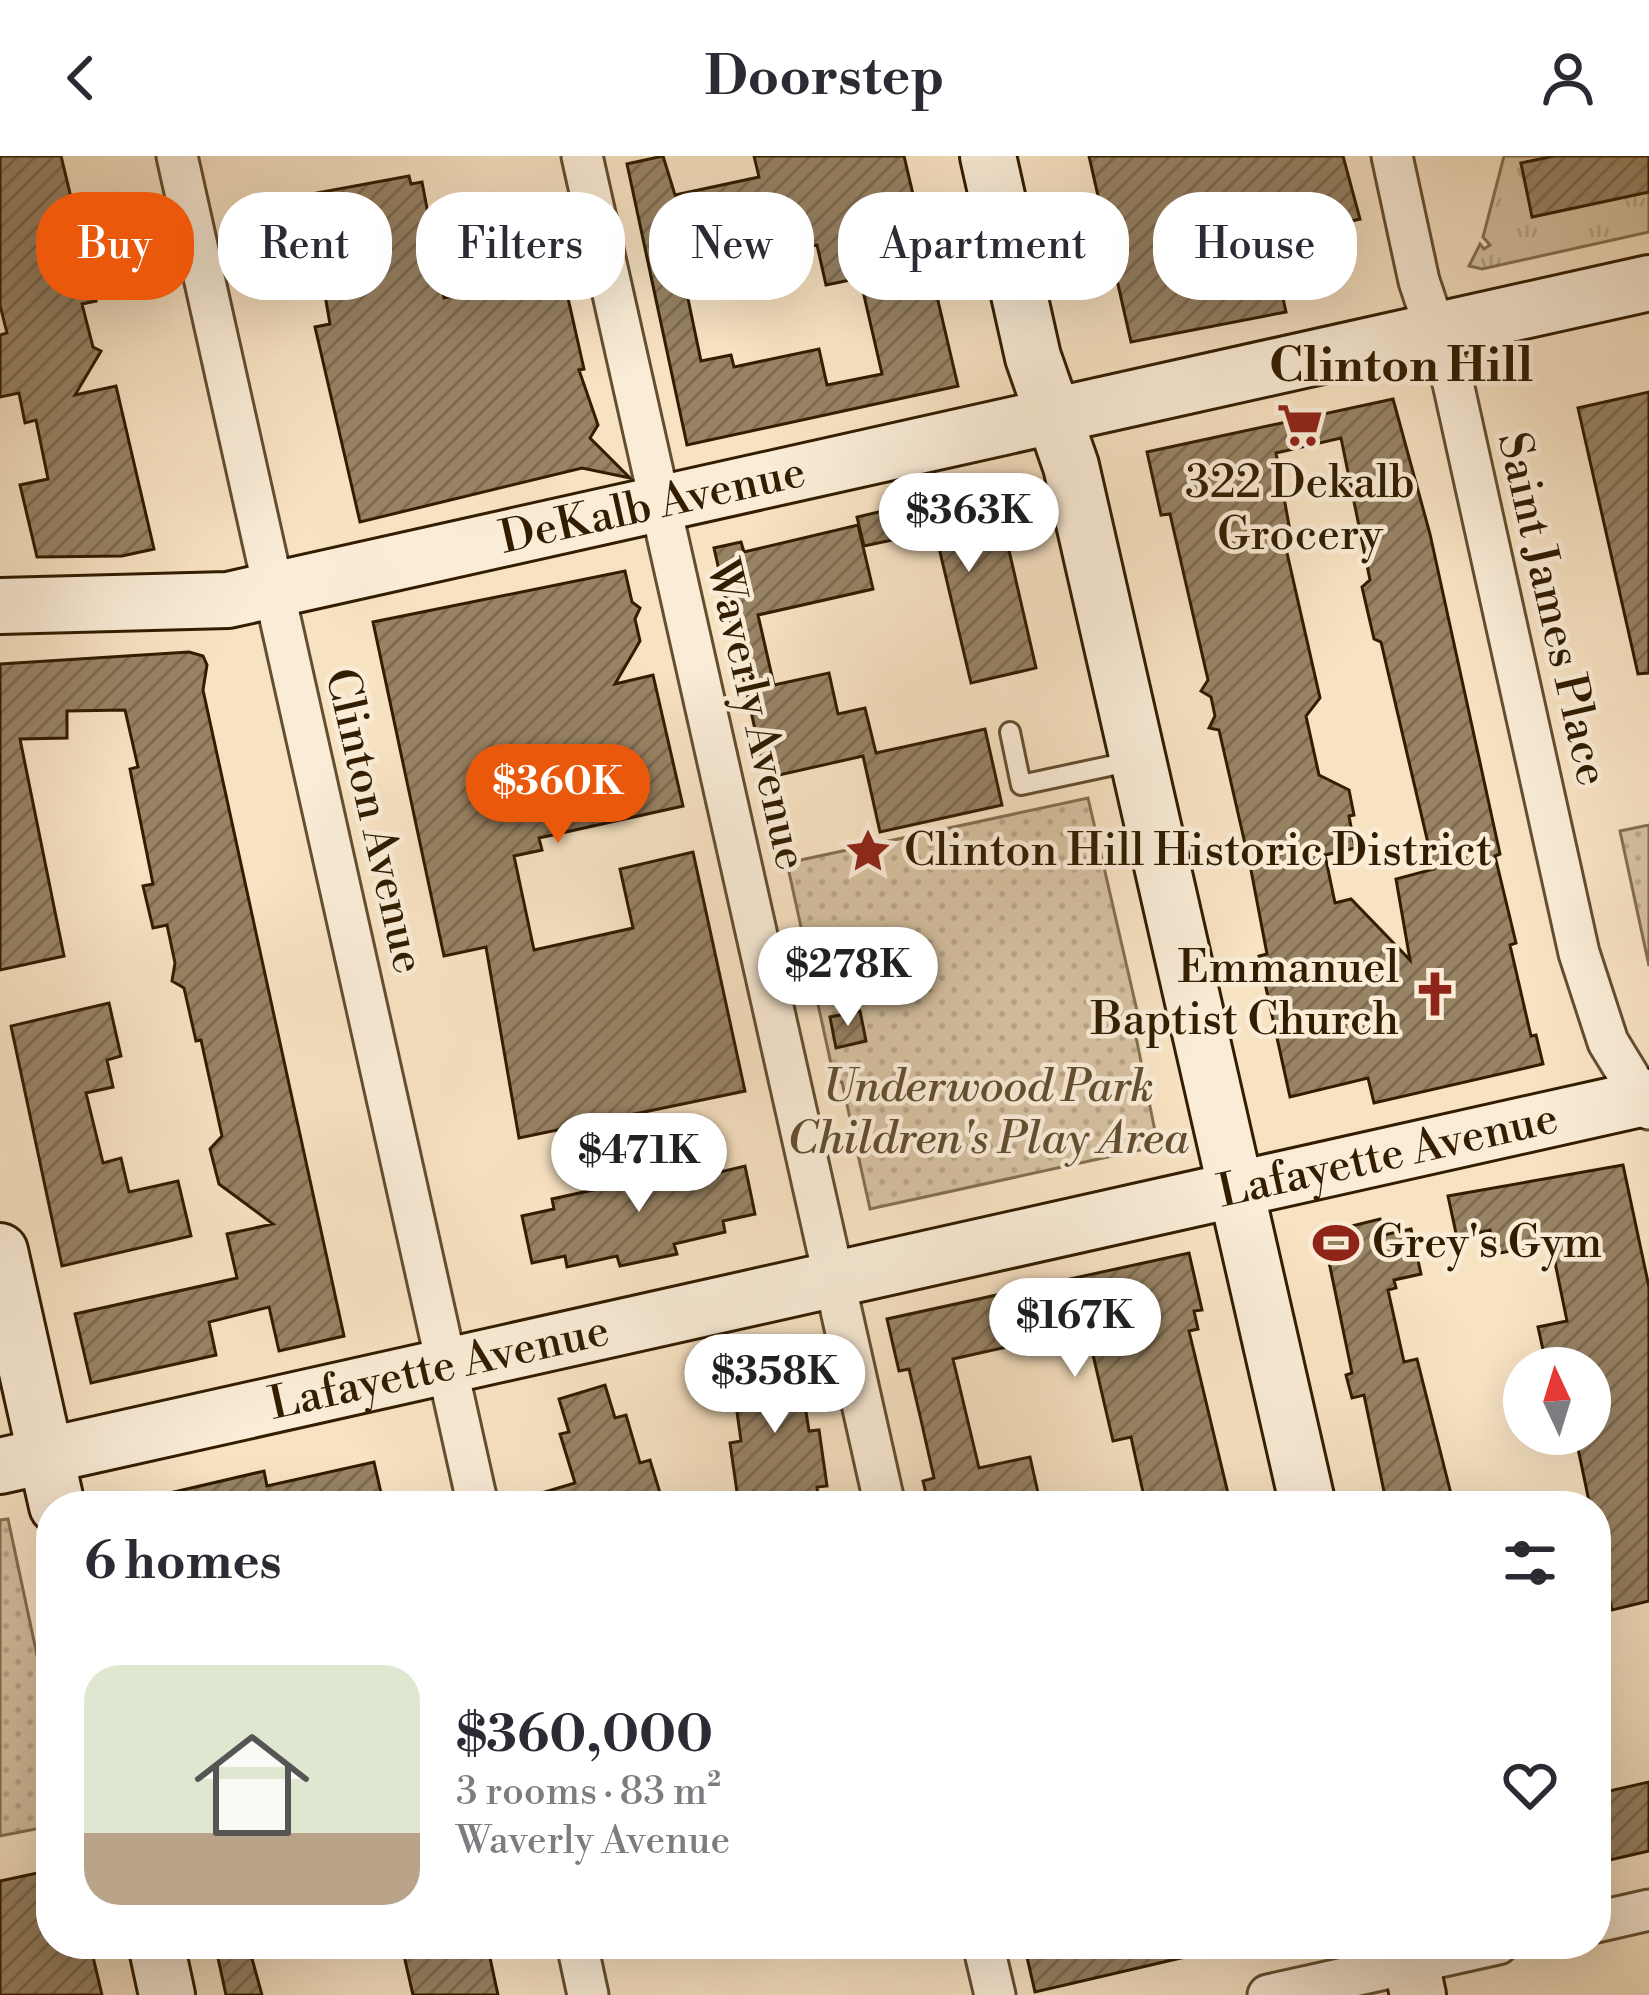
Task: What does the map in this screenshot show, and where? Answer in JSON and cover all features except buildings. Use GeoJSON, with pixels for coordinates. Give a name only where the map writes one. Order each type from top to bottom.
{"type":"FeatureCollection","features":[{"type":"Feature","properties":{"kind":"main road"},"geometry":{"type":"LineString","coordinates":[[988,156],[1033,357],[1054,417],[1138,760],[1305,1491]]}},
{"type":"Feature","properties":{"kind":"main road","name":"DeKalb Avenue"},"geometry":{"type":"LineString","coordinates":[[0,607],[227,599],[274,590],[1649,283]]}},
{"type":"Feature","properties":{"kind":"main road","name":"Lafayette Avenue"},"geometry":{"type":"LineString","coordinates":[[34,1476],[446,1365],[1647,1101]]}},
{"type":"Feature","properties":{"kind":"main road"},"geometry":{"type":"LineString","coordinates":[[0,1251],[34,1476]]}},
{"type":"Feature","properties":{"kind":"main road"},"geometry":{"type":"LineString","coordinates":[[159,1959],[167,1995]]}},
{"type":"Feature","properties":{"kind":"street","name":"Clinton Avenue"},"geometry":{"type":"LineString","coordinates":[[177,156],[475,1491]]}},
{"type":"Feature","properties":{"kind":"street","name":"Waverly Avenue"},"geometry":{"type":"LineString","coordinates":[[582,156],[882,1491]]}},
{"type":"Feature","properties":{"kind":"street","name":"Saint James Place"},"geometry":{"type":"LineString","coordinates":[[1392,156],[1435,331],[1453,383],[1580,953],[1608,1042],[1647,1101]]}},
{"type":"Feature","properties":{"kind":"street"},"geometry":{"type":"LineString","coordinates":[[1611,1919],[1649,1910]]}},
{"type":"Feature","properties":{"kind":"street"},"geometry":{"type":"LineString","coordinates":[[580,1959],[588,1995]]}},
{"type":"Feature","properties":{"kind":"street"},"geometry":{"type":"LineString","coordinates":[[986,1959],[994,1995]]}},
{"type":"Feature","properties":{"kind":"street"},"geometry":{"type":"LineString","coordinates":[[1268,1995],[1442,1959]]}},
{"type":"Feature","properties":{"kind":"lane"},"geometry":{"type":"LineString","coordinates":[[1010,732],[1021,785],[1138,760]]}},
{"type":"Feature","properties":{"kind":"green space"},"geometry":{"type":"Polygon","coordinates":[[[1504,156],[1554,156],[1521,164],[1533,217],[1649,192],[1649,232],[1482,269],[1469,266],[1480,244],[1484,249],[1490,245],[1483,237],[1504,156]]]}},
{"type":"Feature","properties":{"kind":"green space","name":"Underwood Park Children's Play Area"},"geometry":{"type":"Polygon","coordinates":[[[1088,798],[1138,1015],[1132,1017],[1158,1146],[870,1209],[842,1082],[835,1082],[787,863],[1088,798]]]}},
{"type":"Feature","properties":{"kind":"green space"},"geometry":{"type":"Polygon","coordinates":[[[1649,825],[1649,966],[1620,831],[1649,825]]]}},
{"type":"Feature","properties":{"kind":"green space"},"geometry":{"type":"Polygon","coordinates":[[[8,1519],[36,1651],[36,1829],[0,1836],[0,1520],[8,1519]]]}},
{"type":"Feature","properties":{"kind":"place","name":"322 Dekalb Grocery"},"geometry":{"type":"Point","coordinates":[1300,425]}},
{"type":"Feature","properties":{"kind":"place","name":"Clinton Hill Historic District"},"geometry":{"type":"Point","coordinates":[868,851]}},
{"type":"Feature","properties":{"kind":"place","name":"Emmanuel Baptist Church"},"geometry":{"type":"Point","coordinates":[1435,994]}},
{"type":"Feature","properties":{"kind":"place","name":"Grey's Gym"},"geometry":{"type":"Point","coordinates":[1336,1243]}},
{"type":"Feature","properties":{"kind":"district","name":"Clinton Hill"},"geometry":{"type":"Point","coordinates":[1401,367]}}]}
